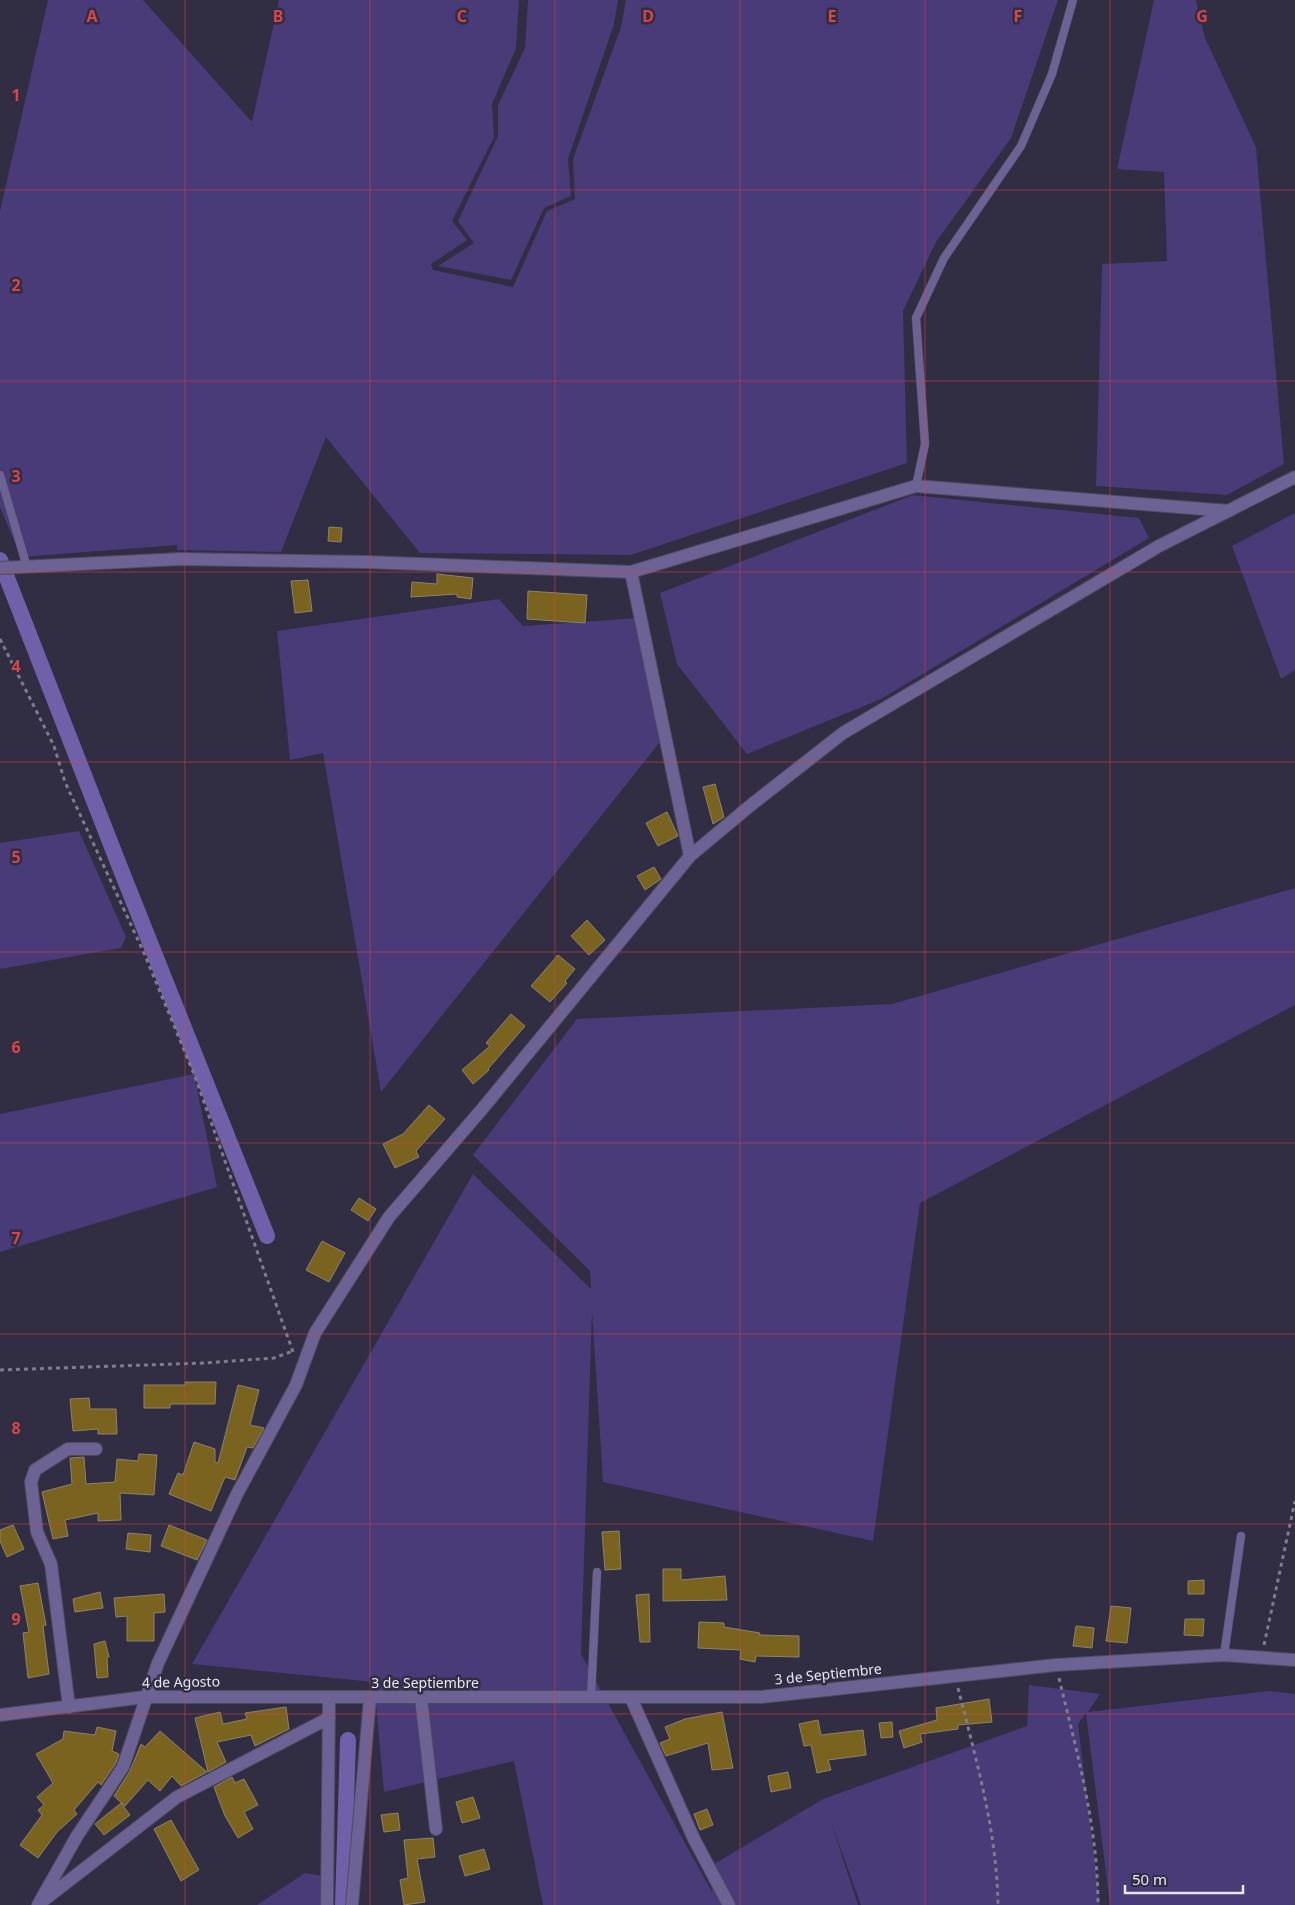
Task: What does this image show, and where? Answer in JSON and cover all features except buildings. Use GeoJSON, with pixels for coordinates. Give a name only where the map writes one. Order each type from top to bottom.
{"type":"FeatureCollection","features":[{"type":"Feature","properties":{"kind":"street"},"geometry":{"type":"LineString","coordinates":[[38,1905],[77,1836],[123,1767],[158,1663],[237,1494],[296,1385],[315,1333],[389,1217],[483,1108],[690,856],[843,732],[1158,546],[1295,477]]}},
{"type":"Feature","properties":{"kind":"street"},"geometry":{"type":"LineString","coordinates":[[0,568],[200,560],[367,562],[631,572],[916,486],[1229,510]]}},
{"type":"Feature","properties":{"kind":"street"},"geometry":{"type":"LineString","coordinates":[[631,572],[690,856]]}},
{"type":"Feature","properties":{"kind":"street"},"geometry":{"type":"LineString","coordinates":[[68,1706],[51,1564],[37,1532],[31,1482],[35,1470],[68,1449],[96,1449]]}},
{"type":"Feature","properties":{"kind":"street","name":"3 de Septiembre"},"geometry":{"type":"LineString","coordinates":[[367,1698],[761,1697],[1056,1665],[1224,1655],[1295,1660]]}},
{"type":"Feature","properties":{"kind":"street","name":"4 de Agosto"},"geometry":{"type":"LineString","coordinates":[[0,1715],[146,1697],[367,1698]]}},
{"type":"Feature","properties":{"kind":"street"},"geometry":{"type":"LineString","coordinates":[[327,1905],[329,1698]]}},
{"type":"Feature","properties":{"kind":"street"},"geometry":{"type":"LineString","coordinates":[[352,1905],[367,1698]]}},
{"type":"Feature","properties":{"kind":"street"},"geometry":{"type":"LineString","coordinates":[[420,1698],[436,1829]]}},
{"type":"Feature","properties":{"kind":"street"},"geometry":{"type":"LineString","coordinates":[[631,1698],[694,1839],[729,1905]]}},
{"type":"Feature","properties":{"kind":"street"},"geometry":{"type":"LineString","coordinates":[[38,1905],[177,1797],[329,1718]]}},
{"type":"Feature","properties":{"kind":"lane"},"geometry":{"type":"LineString","coordinates":[[916,486],[925,444],[916,318],[944,258],[1021,146],[1052,74],[1073,0]]}},
{"type":"Feature","properties":{"kind":"lane"},"geometry":{"type":"LineString","coordinates":[[0,475],[21,567]]}},
{"type":"Feature","properties":{"kind":"lane"},"geometry":{"type":"LineString","coordinates":[[1224,1655],[1241,1536]]}},
{"type":"Feature","properties":{"kind":"lane"},"geometry":{"type":"LineString","coordinates":[[591,1697],[596,1572]]}},
{"type":"Feature","properties":{"kind":"path"},"geometry":{"type":"LineString","coordinates":[[0,639],[54,746],[65,782],[144,953],[194,1074],[300,1372]]}},
{"type":"Feature","properties":{"kind":"path"},"geometry":{"type":"LineString","coordinates":[[0,1370],[213,1362],[274,1358],[293,1351]]}},
{"type":"Feature","properties":{"kind":"path"},"geometry":{"type":"LineString","coordinates":[[1265,1658],[1261,1657],[1295,1501]]}},
{"type":"Feature","properties":{"kind":"path"},"geometry":{"type":"LineString","coordinates":[[1056,1665],[1088,1796],[1094,1835],[1098,1905]]}},
{"type":"Feature","properties":{"kind":"path"},"geometry":{"type":"LineString","coordinates":[[955,1675],[988,1814],[998,1883],[998,1905]]}},
{"type":"Feature","properties":{"kind":"shaded area"},"geometry":{"type":"Polygon","coordinates":[[[48,0],[143,0],[252,122],[279,0],[519,0],[516,48],[492,104],[494,137],[452,221],[467,240],[431,264],[433,270],[513,287],[547,211],[575,199],[573,159],[621,27],[626,0],[1058,0],[1011,138],[936,242],[903,311],[907,463],[631,555],[420,553],[326,437],[281,552],[177,550],[177,545],[21,557],[0,507],[0,211],[48,0]]]}},
{"type":"Feature","properties":{"kind":"shaded area"},"geometry":{"type":"Polygon","coordinates":[[[528,0],[618,0],[614,24],[568,159],[571,196],[544,208],[511,280],[438,266],[474,243],[458,221],[498,136],[498,105],[525,48],[528,0]]]}},
{"type":"Feature","properties":{"kind":"shaded area"},"geometry":{"type":"Polygon","coordinates":[[[1154,0],[1196,0],[1205,38],[1256,147],[1284,464],[1227,495],[1096,486],[1102,264],[1167,261],[1164,172],[1117,169],[1154,0]]]}},
{"type":"Feature","properties":{"kind":"shaded area"},"geometry":{"type":"Polygon","coordinates":[[[913,495],[1139,518],[1149,538],[881,699],[747,754],[677,664],[660,593],[913,495]]]}},
{"type":"Feature","properties":{"kind":"shaded area"},"geometry":{"type":"Polygon","coordinates":[[[1295,513],[1295,670],[1281,679],[1232,546],[1295,513]]]}},
{"type":"Feature","properties":{"kind":"shaded area"},"geometry":{"type":"Polygon","coordinates":[[[499,599],[523,626],[638,618],[660,742],[381,1092],[323,753],[290,760],[277,631],[499,599]]]}},
{"type":"Feature","properties":{"kind":"shaded area"},"geometry":{"type":"Polygon","coordinates":[[[79,831],[126,937],[121,948],[0,969],[0,843],[79,831]]]}},
{"type":"Feature","properties":{"kind":"shaded area"},"geometry":{"type":"Polygon","coordinates":[[[1295,888],[1295,1005],[920,1203],[873,1541],[603,1482],[592,1311],[581,1654],[712,1892],[709,1867],[823,1799],[1027,1726],[1029,1685],[1100,1694],[1088,1712],[1269,1691],[1295,1694],[1295,1905],[1110,1905],[1086,1713],[1078,1724],[1100,1905],[861,1905],[831,1822],[858,1905],[543,1905],[514,1761],[384,1792],[374,1682],[192,1664],[473,1174],[591,1289],[590,1271],[473,1155],[577,1019],[892,1004],[1295,888]]]}},
{"type":"Feature","properties":{"kind":"shaded area"},"geometry":{"type":"Polygon","coordinates":[[[194,1074],[217,1187],[0,1252],[0,1114],[194,1074]]]}},
{"type":"Feature","properties":{"kind":"shaded area"},"geometry":{"type":"Polygon","coordinates":[[[305,1873],[330,1877],[326,1905],[257,1905],[305,1873]]]}},
{"type":"Feature","properties":{"kind":"waterway"},"geometry":{"type":"LineString","coordinates":[[0,560],[267,1236]]}},
{"type":"Feature","properties":{"kind":"waterway"},"geometry":{"type":"LineString","coordinates":[[343,1905],[348,1740]]}}]}
